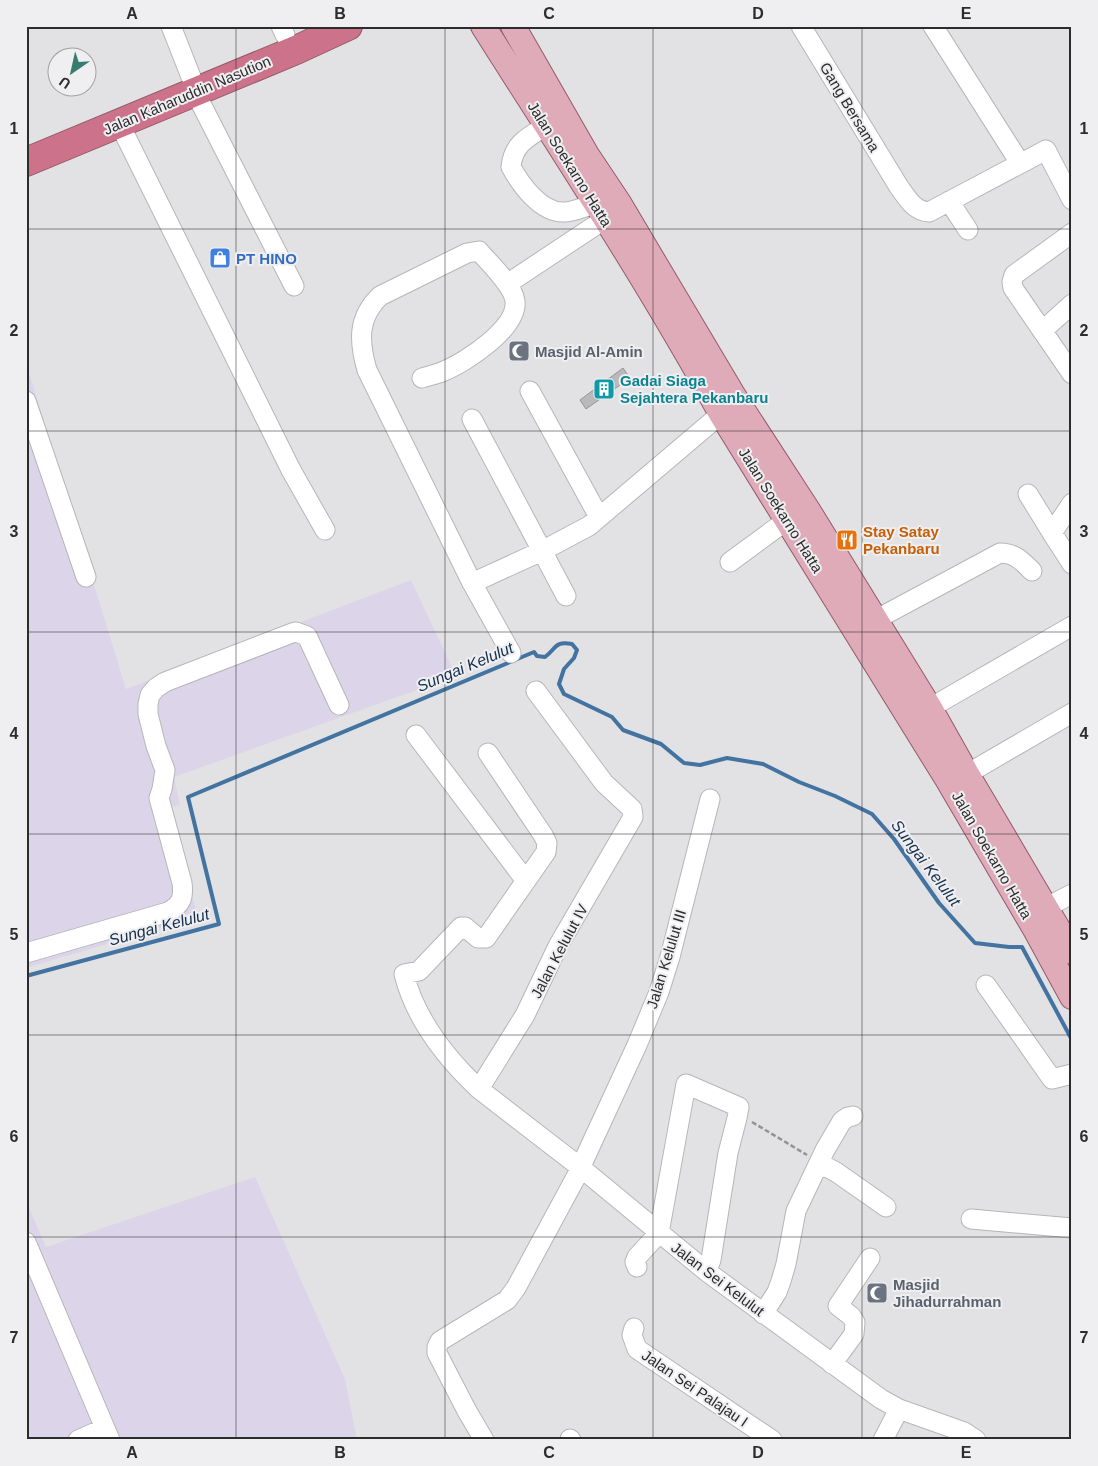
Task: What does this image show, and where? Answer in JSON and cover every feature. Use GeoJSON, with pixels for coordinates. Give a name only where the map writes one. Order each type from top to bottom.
{"type":"FeatureCollection","features":[{"type":"Feature","properties":{"kind":"highway","name":"Jalan Kaharuddin Nasution"},"geometry":{"type":"LineString","coordinates":[[26,144],[348,26]]}},
{"type":"Feature","properties":{"kind":"highway","name":"Jalan Kaharuddin Nasution"},"geometry":{"type":"LineString","coordinates":[[26,162],[119,123],[290,29]]}},
{"type":"Feature","properties":{"kind":"main road","name":"Jalan Soekarno Hatta"},"geometry":{"type":"LineString","coordinates":[[482,26],[600,211],[690,357],[721,414],[787,520],[821,554],[875,620],[930,708],[1072,952]]}},
{"type":"Feature","properties":{"kind":"main road","name":"Jalan Soekarno Hatta"},"geometry":{"type":"LineString","coordinates":[[513,26],[587,155],[619,203],[732,393],[947,779],[1072,997]]}},
{"type":"Feature","properties":{"kind":"street"},"geometry":{"type":"LineString","coordinates":[[171,26],[193,84],[294,286]]}},
{"type":"Feature","properties":{"kind":"street","name":"Gang Bersama"},"geometry":{"type":"LineString","coordinates":[[801,26],[899,187],[914,206],[921,211],[929,212],[949,201]]}},
{"type":"Feature","properties":{"kind":"street"},"geometry":{"type":"LineString","coordinates":[[933,26],[1020,163]]}},
{"type":"Feature","properties":{"kind":"street"},"geometry":{"type":"LineString","coordinates":[[119,123],[258,405],[291,470],[325,530]]}},
{"type":"Feature","properties":{"kind":"street"},"geometry":{"type":"LineString","coordinates":[[546,126],[527,138],[516,149],[511,167],[521,185],[535,200],[547,208],[564,213],[600,211]]}},
{"type":"Feature","properties":{"kind":"street"},"geometry":{"type":"LineString","coordinates":[[968,230],[949,201],[1046,150],[1065,168],[1072,200]]}},
{"type":"Feature","properties":{"kind":"street"},"geometry":{"type":"LineString","coordinates":[[507,284],[600,211]]}},
{"type":"Feature","properties":{"kind":"street"},"geometry":{"type":"LineString","coordinates":[[1072,233],[1014,276],[1012,282],[1013,288],[1072,374]]}},
{"type":"Feature","properties":{"kind":"street"},"geometry":{"type":"LineString","coordinates":[[422,378],[444,372],[471,357],[488,344],[504,327],[513,312],[515,300],[507,284],[479,251],[467,253],[380,296],[369,306],[363,322],[362,351],[367,370],[472,583],[511,653]]}},
{"type":"Feature","properties":{"kind":"street"},"geometry":{"type":"LineString","coordinates":[[1042,331],[1072,304]]}},
{"type":"Feature","properties":{"kind":"street"},"geometry":{"type":"LineString","coordinates":[[530,391],[599,517]]}},
{"type":"Feature","properties":{"kind":"street"},"geometry":{"type":"LineString","coordinates":[[26,401],[86,577]]}},
{"type":"Feature","properties":{"kind":"street"},"geometry":{"type":"LineString","coordinates":[[472,583],[542,551],[589,526],[721,414]]}},
{"type":"Feature","properties":{"kind":"street"},"geometry":{"type":"LineString","coordinates":[[472,419],[566,596]]}},
{"type":"Feature","properties":{"kind":"street"},"geometry":{"type":"LineString","coordinates":[[1028,494],[1072,564]]}},
{"type":"Feature","properties":{"kind":"street"},"geometry":{"type":"LineString","coordinates":[[1052,533],[1072,503]]}},
{"type":"Feature","properties":{"kind":"street"},"geometry":{"type":"LineString","coordinates":[[730,562],[787,520]]}},
{"type":"Feature","properties":{"kind":"street"},"geometry":{"type":"LineString","coordinates":[[875,620],[1000,553],[1009,553],[1018,558],[1032,571]]}},
{"type":"Feature","properties":{"kind":"street"},"geometry":{"type":"LineString","coordinates":[[930,708],[1071,627]]}},
{"type":"Feature","properties":{"kind":"street"},"geometry":{"type":"LineString","coordinates":[[26,953],[168,912],[176,908],[181,900],[183,893],[182,884],[159,798],[165,770],[156,746],[148,714],[150,695],[156,688],[165,682],[296,632],[307,636],[340,705]]}},
{"type":"Feature","properties":{"kind":"street","name":"Jalan Kelulut IV"},"geometry":{"type":"LineString","coordinates":[[479,1090],[525,1015],[558,946],[632,822],[633,817],[632,809],[604,783],[536,691]]}},
{"type":"Feature","properties":{"kind":"street"},"geometry":{"type":"LineString","coordinates":[[967,774],[1072,713]]}},
{"type":"Feature","properties":{"kind":"street"},"geometry":{"type":"LineString","coordinates":[[416,735],[526,881],[546,852],[548,843],[488,753]]}},
{"type":"Feature","properties":{"kind":"street","name":"Jalan Kelulut III"},"geometry":{"type":"LineString","coordinates":[[484,1440],[437,1353],[437,1347],[440,1341],[507,1300],[512,1294],[580,1167],[637,1045],[659,992],[670,957],[710,799]]}},
{"type":"Feature","properties":{"kind":"street","name":"Jalan Sei Kelulut"},"geometry":{"type":"LineString","coordinates":[[526,881],[486,938],[478,938],[465,927],[461,927],[420,971],[404,974],[410,995],[431,1033],[479,1090],[580,1167],[706,1272],[832,1364],[899,1409],[964,1432],[976,1440]]}},
{"type":"Feature","properties":{"kind":"street"},"geometry":{"type":"LineString","coordinates":[[1045,908],[1072,894]]}},
{"type":"Feature","properties":{"kind":"street"},"geometry":{"type":"LineString","coordinates":[[986,986],[1052,1079],[1072,1074]]}},
{"type":"Feature","properties":{"kind":"street"},"geometry":{"type":"LineString","coordinates":[[637,1267],[635,1262],[637,1257],[659,1233],[686,1084],[738,1112],[728,1153],[711,1260],[706,1272]]}},
{"type":"Feature","properties":{"kind":"street"},"geometry":{"type":"LineString","coordinates":[[764,1314],[777,1292],[786,1264],[796,1211],[842,1121],[853,1116]]}},
{"type":"Feature","properties":{"kind":"street"},"geometry":{"type":"LineString","coordinates":[[819,1163],[836,1172],[886,1207]]}},
{"type":"Feature","properties":{"kind":"street"},"geometry":{"type":"LineString","coordinates":[[971,1219],[1072,1228]]}},
{"type":"Feature","properties":{"kind":"street"},"geometry":{"type":"LineString","coordinates":[[29,1254],[108,1434],[78,1440]]}},
{"type":"Feature","properties":{"kind":"street"},"geometry":{"type":"LineString","coordinates":[[832,1364],[854,1334],[855,1322],[851,1316],[838,1306],[870,1258]]}},
{"type":"Feature","properties":{"kind":"street","name":"Jalan Sei Palajau I"},"geometry":{"type":"LineString","coordinates":[[634,1328],[632,1336],[637,1349],[772,1440]]}},
{"type":"Feature","properties":{"kind":"street"},"geometry":{"type":"LineString","coordinates":[[883,1440],[899,1409]]}},
{"type":"Feature","properties":{"kind":"path"},"geometry":{"type":"LineString","coordinates":[[738,1112],[819,1163]]}},
{"type":"Feature","properties":{"kind":"shaded area"},"geometry":{"type":"Polygon","coordinates":[[[26,363],[126,689],[411,580],[456,676],[174,777],[180,805],[167,808],[198,917],[26,968],[26,363]]]}},
{"type":"Feature","properties":{"kind":"shaded area"},"geometry":{"type":"Polygon","coordinates":[[[255,1177],[345,1379],[357,1440],[26,1440],[26,1201],[46,1247],[255,1177]]]}},
{"type":"Feature","properties":{"kind":"building","name":"Gadai Siaga Sejahtera Pekanbaru"},"geometry":{"type":"Polygon","coordinates":[[[623,368],[630,378],[586,409],[580,400],[623,368]]]}},
{"type":"Feature","properties":{"kind":"waterway","name":"Sungai Kelulut"},"geometry":{"type":"LineString","coordinates":[[26,976],[219,924],[188,797],[534,652],[537,656],[545,657],[556,646],[566,643],[572,644],[577,650],[574,658],[564,669],[559,684],[564,694],[612,717],[623,730],[661,744],[684,763],[700,765],[727,758],[763,764],[872,814],[894,839],[939,903],[975,943],[1022,947],[1072,1040]]}},
{"type":"Feature","properties":{"kind":"place","name":"PT HINO"},"geometry":{"type":"Point","coordinates":[220,258]}},
{"type":"Feature","properties":{"kind":"place","name":"Masjid Al-Amin"},"geometry":{"type":"Point","coordinates":[519,351]}},
{"type":"Feature","properties":{"kind":"place","name":"Gadai Siaga Sejahtera Pekanbaru"},"geometry":{"type":"Point","coordinates":[604,389]}},
{"type":"Feature","properties":{"kind":"place","name":"Stay Satay Pekanbaru"},"geometry":{"type":"Point","coordinates":[847,540]}},
{"type":"Feature","properties":{"kind":"place","name":"Masjid Jihadurrahman"},"geometry":{"type":"Point","coordinates":[877,1293]}}]}
